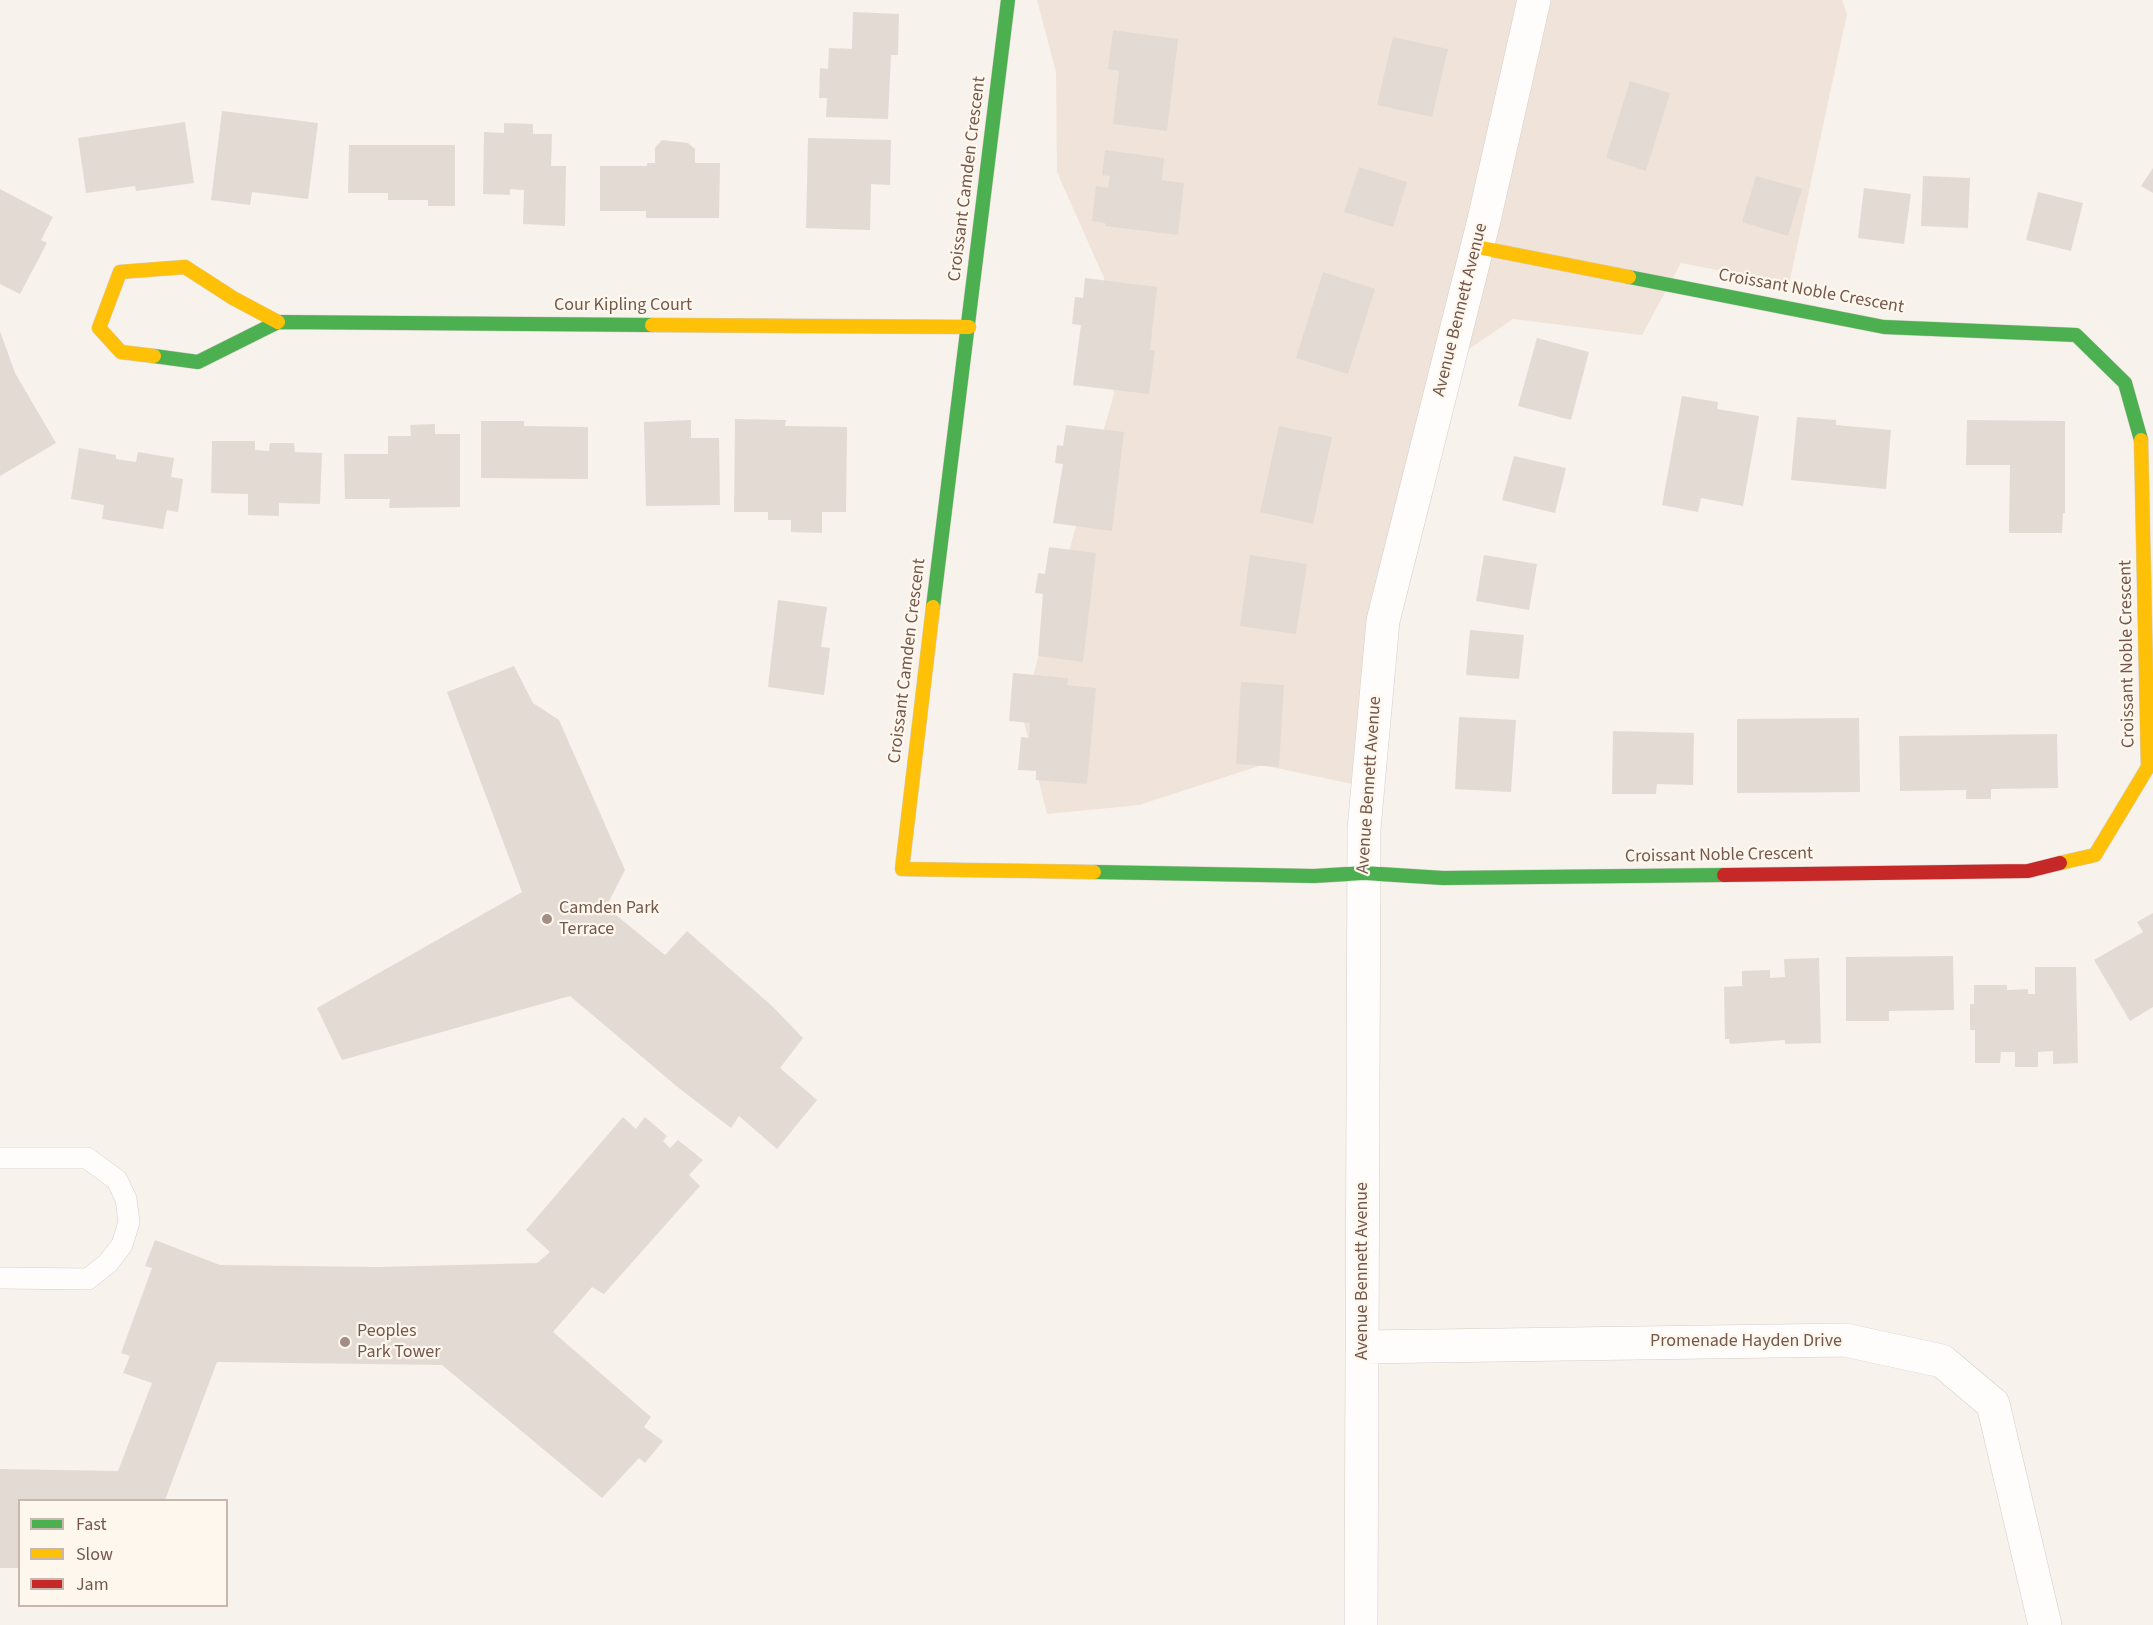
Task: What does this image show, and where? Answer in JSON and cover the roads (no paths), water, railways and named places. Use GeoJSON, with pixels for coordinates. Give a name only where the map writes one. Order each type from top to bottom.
{"type":"FeatureCollection","features":[{"type":"Feature","properties":{"kind":"street","name":"Croissant Camden Crescent"},"geometry":{"type":"LineString","coordinates":[[1008,0],[902,869],[1314,876],[1364,873]]}},
{"type":"Feature","properties":{"kind":"street","name":"Avenue Bennett Avenue"},"geometry":{"type":"LineString","coordinates":[[1361,1625],[1365,810],[1383,621],[1477,247],[1534,0]]}},
{"type":"Feature","properties":{"kind":"street","name":"Croissant Noble Crescent"},"geometry":{"type":"LineString","coordinates":[[1364,873],[1443,878],[2028,871],[2095,855],[2148,767],[2142,445],[2125,383],[2076,335],[1884,327],[1477,247]]}},
{"type":"Feature","properties":{"kind":"street","name":"Cour Kipling Court"},"geometry":{"type":"LineString","coordinates":[[278,322],[233,298],[185,267],[120,272],[99,328],[121,352],[198,362],[278,322],[969,327]]}},
{"type":"Feature","properties":{"kind":"street","name":"Promenade Hayden Drive"},"geometry":{"type":"LineString","coordinates":[[1363,1347],[1845,1340],[1942,1361],[1993,1404],[2045,1625]]}},
{"type":"Feature","properties":{"kind":"lane"},"geometry":{"type":"LineString","coordinates":[[0,1158],[87,1158],[117,1180],[126,1199],[129,1222],[122,1245],[108,1263],[88,1279],[0,1278]]}},
{"type":"Feature","properties":{"kind":"place","name":"Camden Park Terrace"},"geometry":{"type":"Point","coordinates":[547,919]}},
{"type":"Feature","properties":{"kind":"place","name":"Peoples Park Tower"},"geometry":{"type":"Point","coordinates":[345,1342]}}]}
